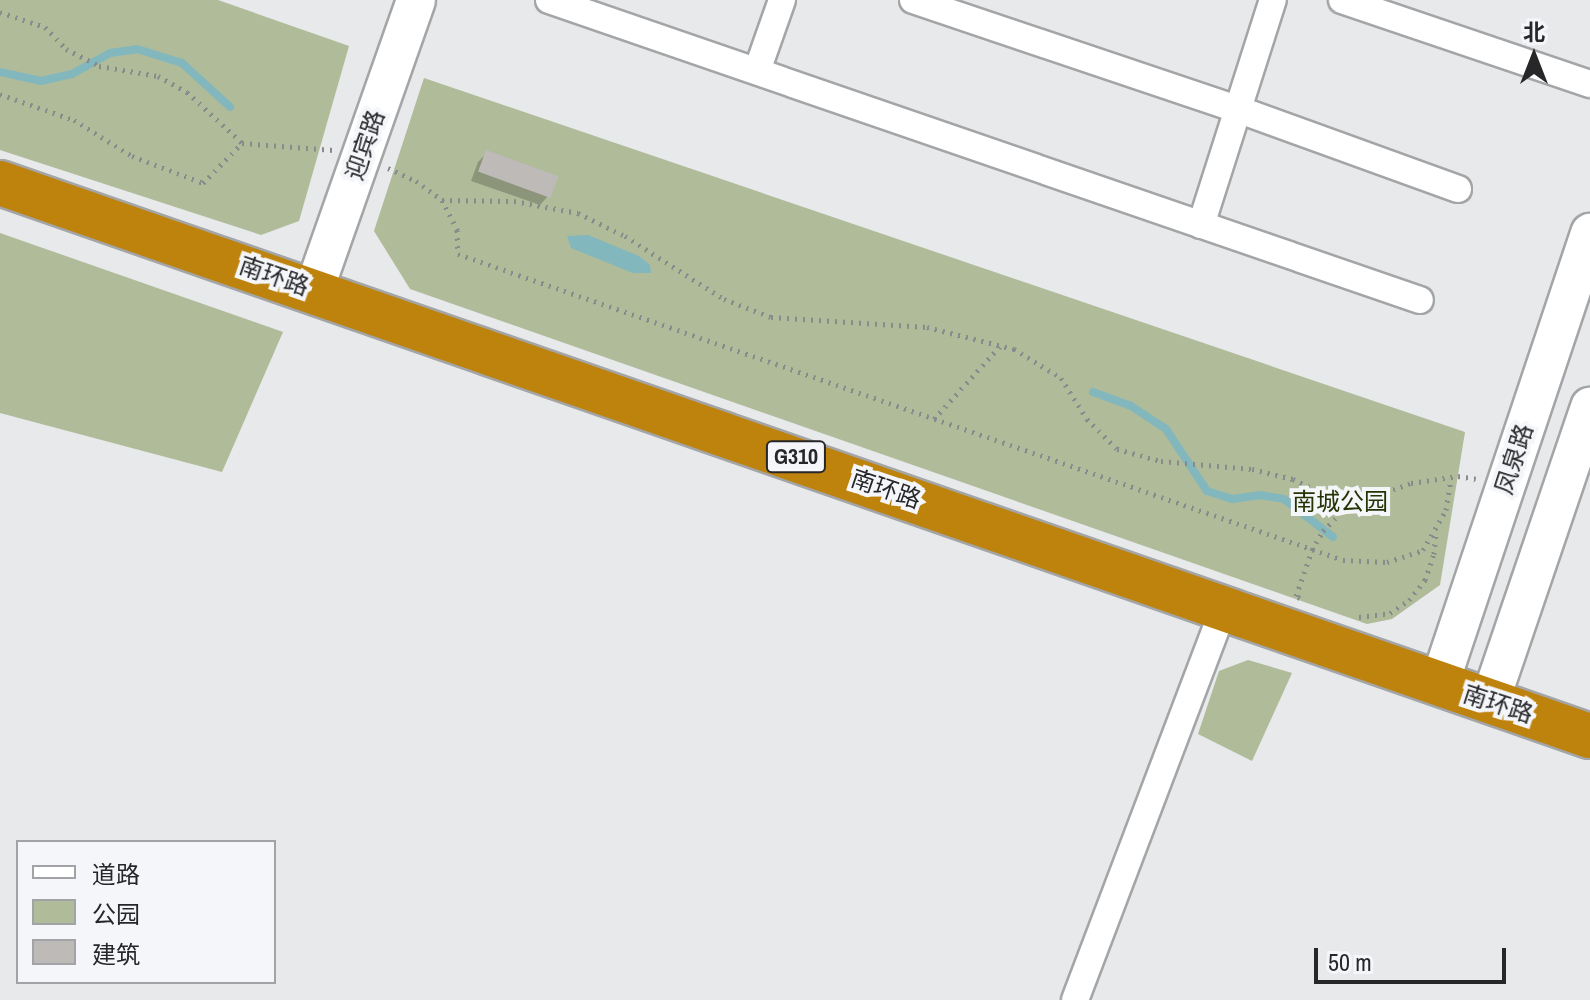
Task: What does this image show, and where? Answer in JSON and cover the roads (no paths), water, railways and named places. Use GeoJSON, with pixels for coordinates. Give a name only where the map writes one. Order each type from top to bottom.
{"type":"FeatureCollection","features":[{"type":"Feature","properties":{"kind":"highway","name":"南环路"},"geometry":{"type":"LineString","coordinates":[[0,183],[1590,736]]}},
{"type":"Feature","properties":{"kind":"main road","name":"迎宾路"},"geometry":{"type":"LineString","coordinates":[[314,290],[416,0]]}},
{"type":"Feature","properties":{"kind":"main road","name":"凤泉路"},"geometry":{"type":"LineString","coordinates":[[1439,685],[1590,233]]}},
{"type":"Feature","properties":{"kind":"main road"},"geometry":{"type":"LineString","coordinates":[[1490,701],[1590,407]]}},
{"type":"Feature","properties":{"kind":"street"},"geometry":{"type":"LineString","coordinates":[[549,0],[1420,300]]}},
{"type":"Feature","properties":{"kind":"street"},"geometry":{"type":"LineString","coordinates":[[757,71],[782,0]]}},
{"type":"Feature","properties":{"kind":"street"},"geometry":{"type":"LineString","coordinates":[[913,0],[1237,109],[1458,189]]}},
{"type":"Feature","properties":{"kind":"street"},"geometry":{"type":"LineString","coordinates":[[1201,225],[1273,0]]}},
{"type":"Feature","properties":{"kind":"street"},"geometry":{"type":"LineString","coordinates":[[1342,0],[1590,84]]}},
{"type":"Feature","properties":{"kind":"street"},"geometry":{"type":"LineString","coordinates":[[1075,1000],[1224,607]]}},
{"type":"Feature","properties":{"kind":"water"},"geometry":{"type":"Polygon","coordinates":[[[588,235],[639,256],[650,265],[651,273],[633,273],[571,248],[567,236],[588,235]]]}},
{"type":"Feature","properties":{"kind":"waterway"},"geometry":{"type":"LineString","coordinates":[[0,72],[41,81],[72,74],[110,53],[137,49],[182,63],[230,107]]}},
{"type":"Feature","properties":{"kind":"waterway"},"geometry":{"type":"LineString","coordinates":[[1093,392],[1131,406],[1166,429],[1207,491],[1232,499],[1259,495],[1284,499],[1333,537]]}},
{"type":"Feature","properties":{"kind":"park label","name":"南城公园"},"geometry":{"type":"Point","coordinates":[1340,502]}}]}
